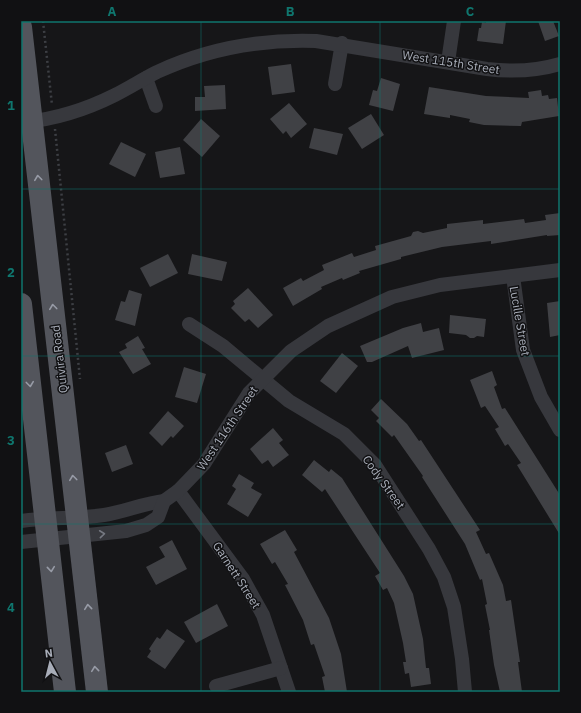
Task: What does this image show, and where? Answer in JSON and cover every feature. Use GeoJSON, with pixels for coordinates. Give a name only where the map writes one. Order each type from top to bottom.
{"type":"FeatureCollection","features":[{"type":"Feature","properties":{"kind":"main road","name":"Quivira Road"},"geometry":{"type":"LineString","coordinates":[[21,27],[26,122],[79,526],[97,692]]}},
{"type":"Feature","properties":{"kind":"main road"},"geometry":{"type":"LineString","coordinates":[[21,304],[65,692]]}},
{"type":"Feature","properties":{"kind":"street"},"geometry":{"type":"LineString","coordinates":[[448,62],[454,21]]}},
{"type":"Feature","properties":{"kind":"street","name":"West 115th Street"},"geometry":{"type":"LineString","coordinates":[[26,122],[54,117],[92,105],[192,57],[235,46],[291,40],[342,44],[510,72],[535,70],[560,64]]}},
{"type":"Feature","properties":{"kind":"street"},"geometry":{"type":"LineString","coordinates":[[335,84],[342,44]]}},
{"type":"Feature","properties":{"kind":"street"},"geometry":{"type":"LineString","coordinates":[[146,78],[156,106]]}},
{"type":"Feature","properties":{"kind":"street","name":"West 116th Street"},"geometry":{"type":"LineString","coordinates":[[21,521],[47,529],[79,526],[103,515],[164,501],[178,491],[204,464],[249,393],[261,379],[302,342],[328,326],[356,312],[392,297],[440,285],[560,270]]}},
{"type":"Feature","properties":{"kind":"street","name":"Lucille Street"},"geometry":{"type":"LineString","coordinates":[[513,276],[523,350],[541,397],[560,430]]}},
{"type":"Feature","properties":{"kind":"street","name":"Cody Street"},"geometry":{"type":"LineString","coordinates":[[189,324],[223,346],[288,401],[344,434],[362,450],[386,480],[429,549],[444,577],[455,614],[465,692]]}},
{"type":"Feature","properties":{"kind":"street","name":"Garnett Street"},"geometry":{"type":"LineString","coordinates":[[178,491],[243,579],[263,615],[289,692]]}},
{"type":"Feature","properties":{"kind":"street","name":"West 116th Street"},"geometry":{"type":"LineString","coordinates":[[21,542],[47,529],[79,526],[126,531],[146,525],[158,517],[164,501]]}},
{"type":"Feature","properties":{"kind":"street"},"geometry":{"type":"LineString","coordinates":[[216,686],[281,668]]}},
{"type":"Feature","properties":{"kind":"path"},"geometry":{"type":"LineString","coordinates":[[43,21],[81,384]]}},
{"type":"Feature","properties":{"kind":"building"},"geometry":{"type":"Polygon","coordinates":[[[486,21],[506,21],[503,44],[477,41],[479,28],[481,28],[482,22],[486,23],[486,21]]]}},
{"type":"Feature","properties":{"kind":"building"},"geometry":{"type":"Polygon","coordinates":[[[538,21],[553,21],[559,36],[545,41],[538,21]]]}},
{"type":"Feature","properties":{"kind":"building"},"geometry":{"type":"Polygon","coordinates":[[[291,64],[295,92],[272,95],[268,67],[291,64]]]}},
{"type":"Feature","properties":{"kind":"building"},"geometry":{"type":"Polygon","coordinates":[[[381,78],[400,84],[393,111],[369,105],[373,90],[377,91],[381,78]]]}},
{"type":"Feature","properties":{"kind":"building"},"geometry":{"type":"Polygon","coordinates":[[[225,85],[226,109],[195,111],[195,97],[205,97],[204,86],[225,85]]]}},
{"type":"Feature","properties":{"kind":"building"},"geometry":{"type":"Polygon","coordinates":[[[429,87],[486,96],[529,98],[528,92],[541,90],[542,96],[548,95],[549,99],[557,98],[559,116],[522,122],[521,126],[484,125],[469,122],[470,119],[450,115],[450,118],[424,114],[429,87]]]}},
{"type":"Feature","properties":{"kind":"building"},"geometry":{"type":"Polygon","coordinates":[[[289,103],[307,124],[291,138],[286,131],[283,134],[270,119],[289,103]]]}},
{"type":"Feature","properties":{"kind":"building"},"geometry":{"type":"Polygon","coordinates":[[[371,114],[384,135],[362,149],[348,128],[371,114]]]}},
{"type":"Feature","properties":{"kind":"building"},"geometry":{"type":"Polygon","coordinates":[[[201,119],[220,136],[202,157],[183,140],[201,119]]]}},
{"type":"Feature","properties":{"kind":"building"},"geometry":{"type":"Polygon","coordinates":[[[314,128],[343,134],[337,155],[309,148],[314,128]]]}},
{"type":"Feature","properties":{"kind":"building"},"geometry":{"type":"Polygon","coordinates":[[[121,142],[146,154],[135,177],[109,164],[121,142]]]}},
{"type":"Feature","properties":{"kind":"building"},"geometry":{"type":"Polygon","coordinates":[[[180,147],[185,174],[160,178],[155,152],[180,147]]]}},
{"type":"Feature","properties":{"kind":"building"},"geometry":{"type":"Polygon","coordinates":[[[560,213],[560,235],[547,235],[491,244],[491,241],[442,247],[401,257],[401,259],[359,271],[360,273],[343,280],[342,278],[321,287],[322,289],[293,306],[283,288],[301,278],[303,281],[324,270],[322,265],[352,253],[354,257],[376,250],[375,246],[411,236],[413,232],[418,231],[423,233],[447,228],[447,224],[483,220],[483,224],[524,219],[525,223],[546,220],[545,215],[560,213]]]}},
{"type":"Feature","properties":{"kind":"building"},"geometry":{"type":"Polygon","coordinates":[[[168,254],[178,273],[150,287],[140,268],[168,254]]]}},
{"type":"Feature","properties":{"kind":"building"},"geometry":{"type":"Polygon","coordinates":[[[192,254],[227,262],[222,281],[188,274],[192,254]]]}},
{"type":"Feature","properties":{"kind":"building"},"geometry":{"type":"Polygon","coordinates":[[[248,288],[273,315],[258,328],[249,319],[245,322],[231,308],[235,304],[233,301],[248,288]]]}},
{"type":"Feature","properties":{"kind":"building"},"geometry":{"type":"Polygon","coordinates":[[[129,290],[142,294],[135,326],[115,320],[121,301],[125,302],[129,290]]]}},
{"type":"Feature","properties":{"kind":"building"},"geometry":{"type":"Polygon","coordinates":[[[560,301],[560,335],[550,337],[547,303],[560,301]]]}},
{"type":"Feature","properties":{"kind":"building"},"geometry":{"type":"Polygon","coordinates":[[[450,315],[486,319],[484,337],[477,336],[470,338],[466,335],[449,333],[450,315]]]}},
{"type":"Feature","properties":{"kind":"building"},"geometry":{"type":"Polygon","coordinates":[[[421,323],[423,332],[439,328],[444,350],[412,358],[408,346],[372,362],[367,362],[360,346],[403,328],[421,323]]]}},
{"type":"Feature","properties":{"kind":"building"},"geometry":{"type":"Polygon","coordinates":[[[138,336],[145,348],[142,349],[151,364],[133,374],[119,352],[127,348],[125,344],[138,336]]]}},
{"type":"Feature","properties":{"kind":"building"},"geometry":{"type":"Polygon","coordinates":[[[342,353],[358,366],[336,393],[320,381],[342,353]]]}},
{"type":"Feature","properties":{"kind":"building"},"geometry":{"type":"Polygon","coordinates":[[[184,367],[206,374],[197,403],[175,397],[184,367]]]}},
{"type":"Feature","properties":{"kind":"building"},"geometry":{"type":"Polygon","coordinates":[[[492,371],[497,385],[494,387],[502,409],[505,408],[560,495],[560,535],[517,465],[521,463],[508,444],[505,446],[495,429],[499,427],[485,406],[481,408],[470,380],[492,371]]]}},
{"type":"Feature","properties":{"kind":"building"},"geometry":{"type":"Polygon","coordinates":[[[381,399],[407,424],[419,441],[421,440],[480,530],[476,532],[486,554],[489,553],[503,585],[506,601],[511,600],[520,662],[518,662],[522,692],[500,692],[494,665],[490,630],[485,605],[487,604],[482,579],[480,580],[465,544],[422,477],[423,476],[394,435],[392,437],[376,421],[379,418],[371,410],[381,399]]]}},
{"type":"Feature","properties":{"kind":"building"},"geometry":{"type":"Polygon","coordinates":[[[168,411],[184,426],[173,438],[171,436],[162,446],[149,433],[168,411]]]}},
{"type":"Feature","properties":{"kind":"building"},"geometry":{"type":"Polygon","coordinates":[[[273,428],[283,440],[279,443],[289,455],[273,467],[268,460],[262,464],[250,449],[273,428]]]}},
{"type":"Feature","properties":{"kind":"building"},"geometry":{"type":"Polygon","coordinates":[[[126,445],[133,464],[112,472],[105,453],[126,445]]]}},
{"type":"Feature","properties":{"kind":"building"},"geometry":{"type":"Polygon","coordinates":[[[314,460],[329,472],[331,469],[342,478],[404,576],[413,594],[423,639],[426,668],[429,668],[431,684],[411,687],[409,673],[405,674],[403,662],[406,662],[394,603],[387,588],[383,590],[375,576],[380,573],[325,489],[322,492],[302,475],[314,460]]]}},
{"type":"Feature","properties":{"kind":"building"},"geometry":{"type":"Polygon","coordinates":[[[239,474],[254,483],[251,488],[262,494],[248,517],[227,504],[236,489],[232,486],[239,474]]]}},
{"type":"Feature","properties":{"kind":"building"},"geometry":{"type":"Polygon","coordinates":[[[285,530],[297,550],[294,552],[329,618],[341,654],[347,692],[325,692],[322,677],[325,676],[314,644],[311,645],[303,620],[285,585],[288,584],[275,562],[272,564],[260,544],[285,530]]]}},
{"type":"Feature","properties":{"kind":"building"},"geometry":{"type":"Polygon","coordinates":[[[172,540],[187,569],[156,585],[146,567],[165,557],[159,547],[172,540]]]}},
{"type":"Feature","properties":{"kind":"building"},"geometry":{"type":"Polygon","coordinates":[[[217,604],[228,626],[196,643],[184,622],[217,604]]]}},
{"type":"Feature","properties":{"kind":"building"},"geometry":{"type":"Polygon","coordinates":[[[167,629],[185,641],[165,669],[147,657],[151,651],[149,649],[157,637],[160,639],[167,629]]]}}]}
